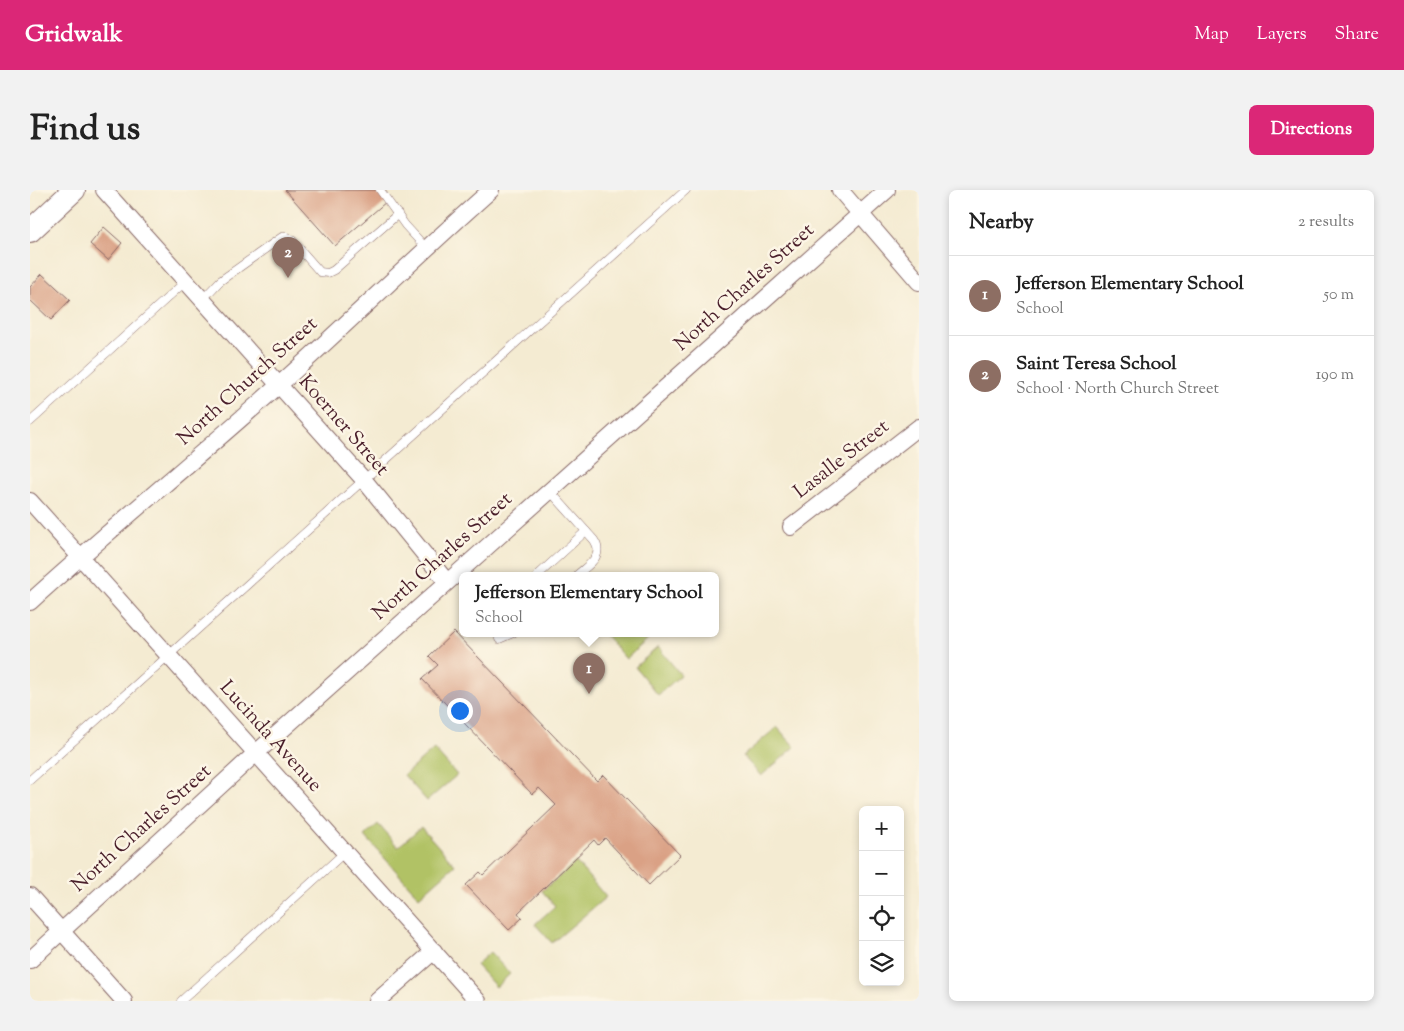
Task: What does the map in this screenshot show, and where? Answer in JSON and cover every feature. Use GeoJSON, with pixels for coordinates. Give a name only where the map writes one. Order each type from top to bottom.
{"type":"FeatureCollection","features":[{"type":"Feature","properties":{"kind":"main road"},"geometry":{"type":"LineString","coordinates":[[30,231],[74,190]]}},
{"type":"Feature","properties":{"kind":"street","name":"Koerner Street"},"geometry":{"type":"LineString","coordinates":[[104,190],[364,480],[447,582]]}},
{"type":"Feature","properties":{"kind":"street","name":"North Church Street"},"geometry":{"type":"LineString","coordinates":[[30,602],[79,557],[279,385],[490,190]]}},
{"type":"Feature","properties":{"kind":"street"},"geometry":{"type":"LineString","coordinates":[[840,190],[919,282]]}},
{"type":"Feature","properties":{"kind":"street","name":"North Charles Street"},"geometry":{"type":"LineString","coordinates":[[30,960],[256,753],[887,190]]}},
{"type":"Feature","properties":{"kind":"street","name":"Lasalle Street"},"geometry":{"type":"LineString","coordinates":[[791,527],[919,427]]}},
{"type":"Feature","properties":{"kind":"street","name":"Lucinda Avenue"},"geometry":{"type":"LineString","coordinates":[[30,501],[478,1001]]}},
{"type":"Feature","properties":{"kind":"street"},"geometry":{"type":"LineString","coordinates":[[30,896],[124,1001]]}},
{"type":"Feature","properties":{"kind":"street"},"geometry":{"type":"LineString","coordinates":[[377,1001],[434,951]]}},
{"type":"Feature","properties":{"kind":"lane"},"geometry":{"type":"LineString","coordinates":[[380,190],[426,248]]}},
{"type":"Feature","properties":{"kind":"lane"},"geometry":{"type":"LineString","coordinates":[[30,780],[686,190]]}},
{"type":"Feature","properties":{"kind":"lane"},"geometry":{"type":"LineString","coordinates":[[202,300],[220,281],[276,239],[287,237],[292,240],[322,273],[334,270],[398,214]]}},
{"type":"Feature","properties":{"kind":"lane"},"geometry":{"type":"LineString","coordinates":[[30,422],[186,281]]}},
{"type":"Feature","properties":{"kind":"lane"},"geometry":{"type":"LineString","coordinates":[[549,490],[596,544],[598,551],[595,559],[580,572]]}},
{"type":"Feature","properties":{"kind":"lane"},"geometry":{"type":"LineString","coordinates":[[541,572],[586,531]]}},
{"type":"Feature","properties":{"kind":"lane"},"geometry":{"type":"LineString","coordinates":[[499,639],[504,637]]}},
{"type":"Feature","properties":{"kind":"lane"},"geometry":{"type":"LineString","coordinates":[[180,1001],[345,852]]}},
{"type":"Feature","properties":{"kind":"green space"},"geometry":{"type":"Polygon","coordinates":[[[607,637],[649,638],[626,659],[607,637]]]}},
{"type":"Feature","properties":{"kind":"green space"},"geometry":{"type":"Polygon","coordinates":[[[658,647],[681,675],[658,695],[635,667],[658,647]]]}},
{"type":"Feature","properties":{"kind":"green space"},"geometry":{"type":"Polygon","coordinates":[[[777,727],[795,747],[761,776],[743,756],[777,727]]]}},
{"type":"Feature","properties":{"kind":"green space"},"geometry":{"type":"Polygon","coordinates":[[[434,749],[457,775],[427,801],[404,775],[434,749]]]}},
{"type":"Feature","properties":{"kind":"green space"},"geometry":{"type":"Polygon","coordinates":[[[378,824],[398,847],[421,827],[455,865],[419,897],[365,836],[378,824]]]}},
{"type":"Feature","properties":{"kind":"green space"},"geometry":{"type":"Polygon","coordinates":[[[576,862],[606,897],[552,943],[535,924],[555,906],[542,891],[576,862]]]}},
{"type":"Feature","properties":{"kind":"green space"},"geometry":{"type":"Polygon","coordinates":[[[490,952],[510,974],[496,987],[476,965],[490,952]]]}},
{"type":"Feature","properties":{"kind":"building"},"geometry":{"type":"Polygon","coordinates":[[[285,190],[378,190],[387,201],[335,246],[285,190]]]}},
{"type":"Feature","properties":{"kind":"building"},"geometry":{"type":"Polygon","coordinates":[[[104,227],[122,243],[108,260],[90,244],[104,227]]]}},
{"type":"Feature","properties":{"kind":"building"},"geometry":{"type":"Polygon","coordinates":[[[42,274],[70,300],[51,320],[30,300],[30,287],[42,274]]]}},
{"type":"Feature","properties":{"kind":"building"},"geometry":{"type":"Polygon","coordinates":[[[454,632],[597,781],[603,775],[680,855],[649,885],[605,838],[598,845],[594,840],[518,913],[522,918],[509,930],[466,885],[480,872],[483,875],[556,805],[539,788],[532,794],[422,679],[438,665],[429,656],[454,632]]]}},
{"type":"Feature","properties":{"kind":"place","name":"Saint Teresa School"},"geometry":{"type":"Point","coordinates":[288,278]}},
{"type":"Feature","properties":{"kind":"place","name":"Jefferson Elementary School"},"geometry":{"type":"Point","coordinates":[589,694]}}]}
